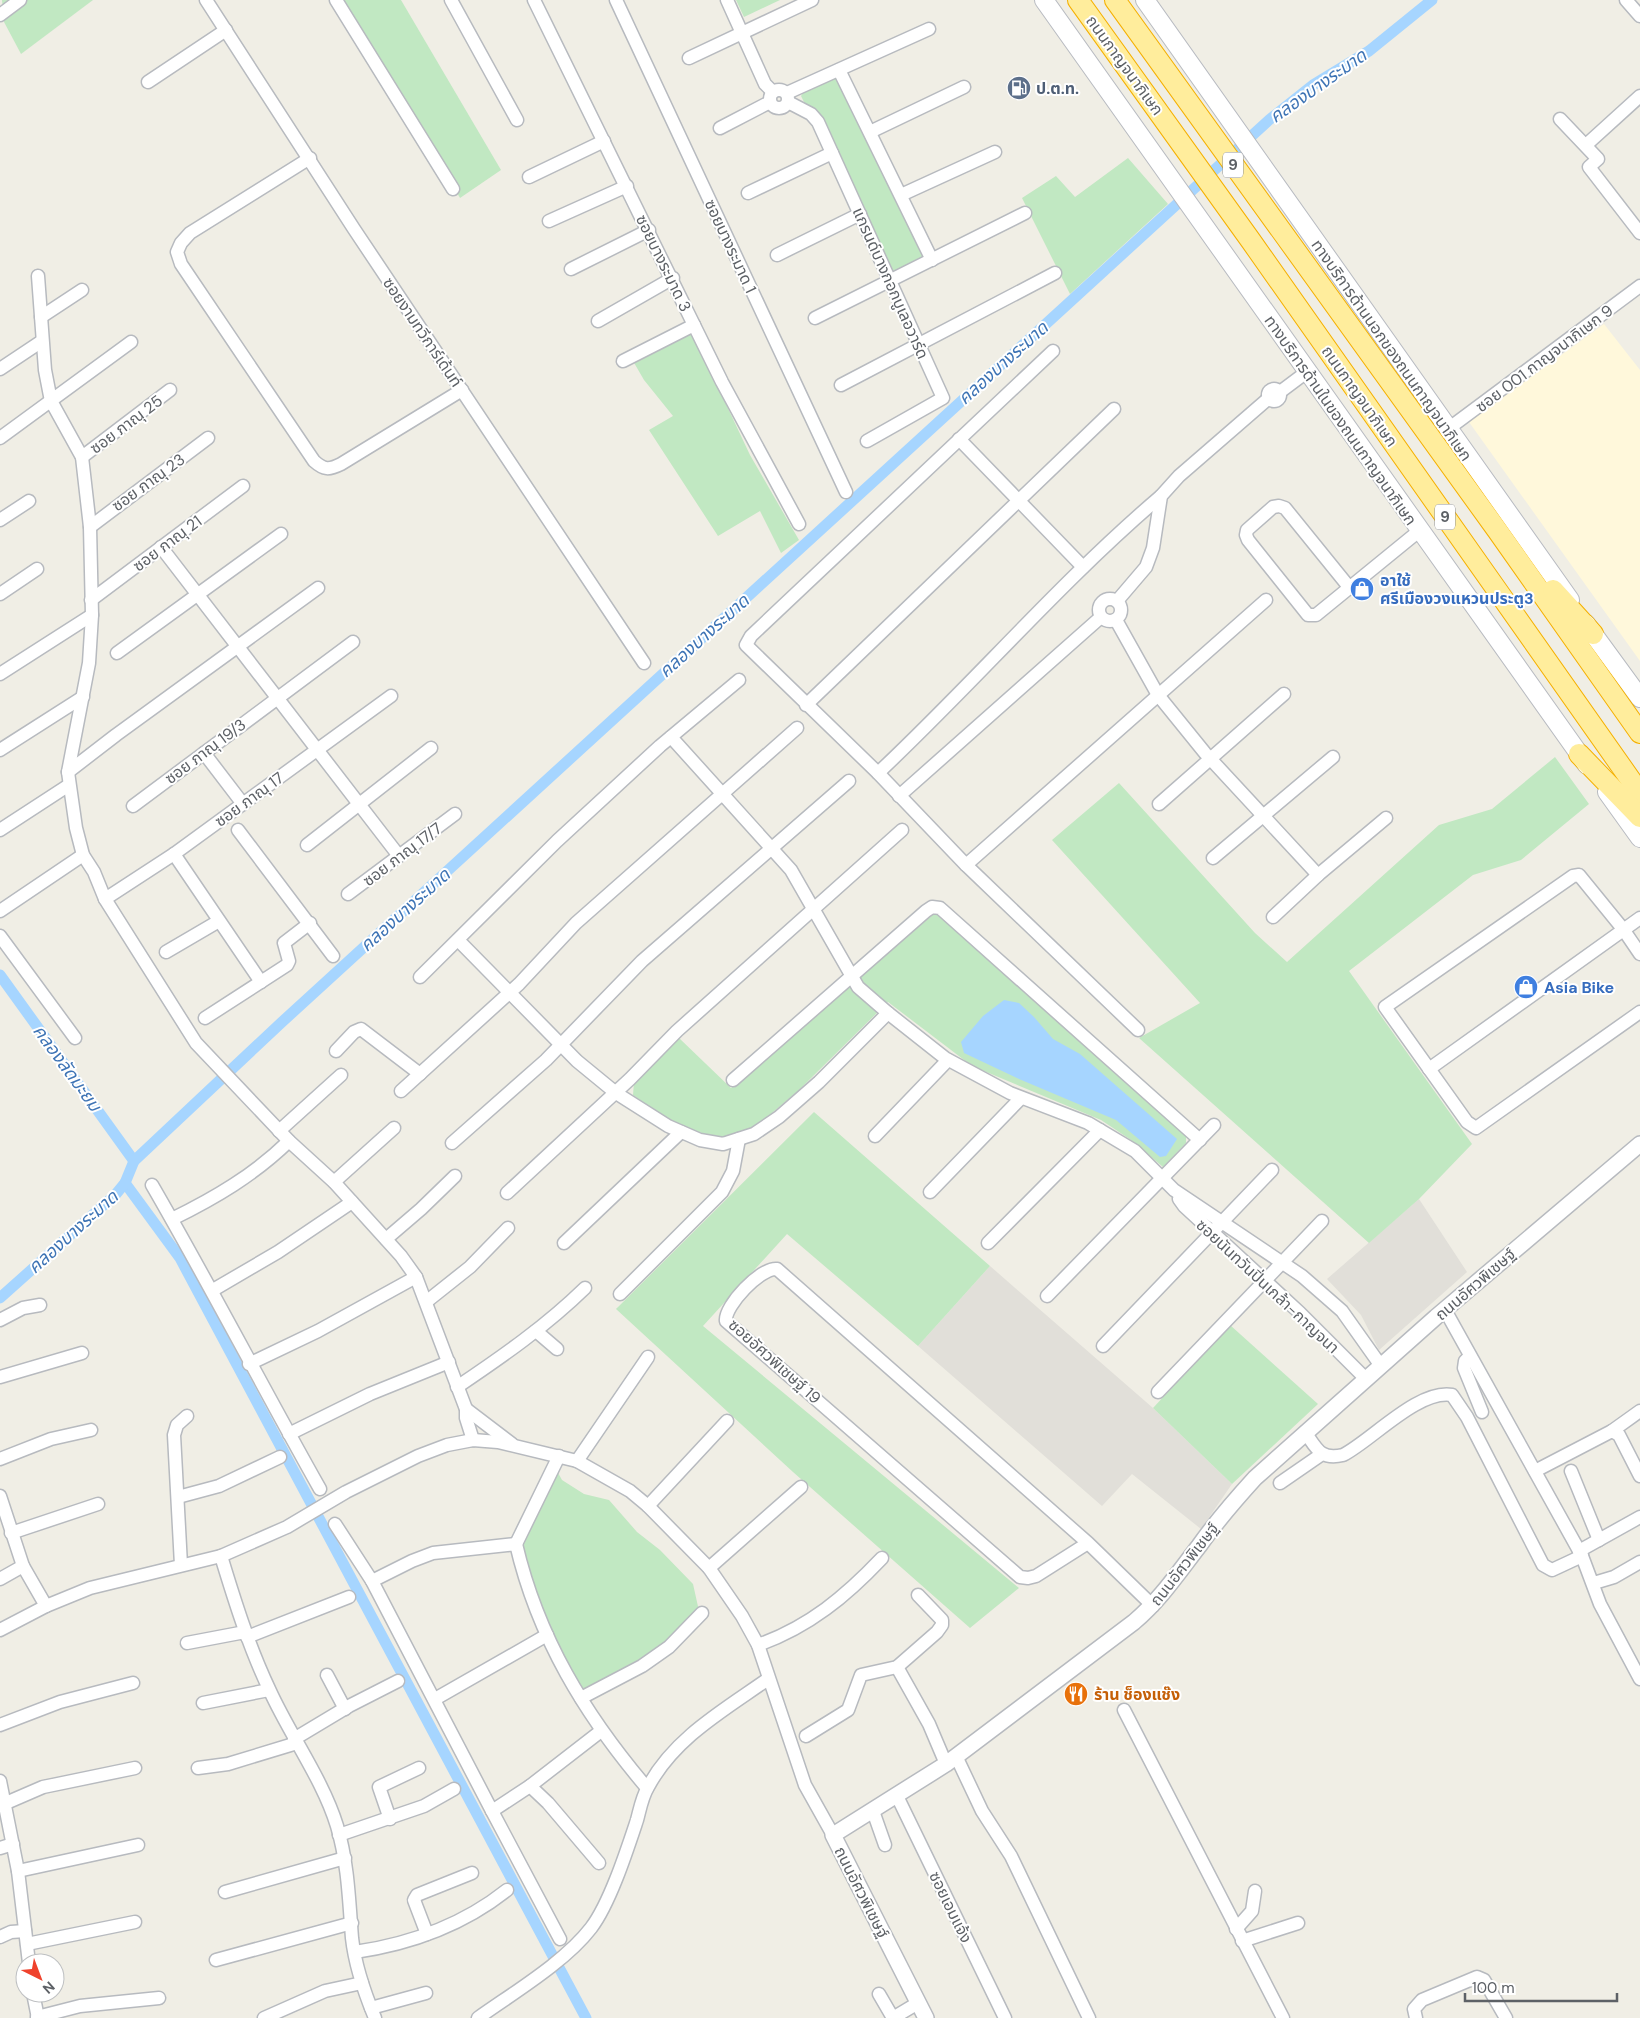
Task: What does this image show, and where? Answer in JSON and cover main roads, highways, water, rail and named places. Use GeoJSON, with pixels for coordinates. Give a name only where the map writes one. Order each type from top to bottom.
{"type":"FeatureCollection","features":[{"type":"Feature","properties":{"kind":"highway","name":"ถนนกาญจนาภิเษก"},"geometry":{"type":"LineString","coordinates":[[1078,0],[1251,241],[1640,793]]}},
{"type":"Feature","properties":{"kind":"highway","name":"ถนนกาญจนาภิเษก"},"geometry":{"type":"LineString","coordinates":[[1115,0],[1190,107],[1276,222],[1497,530],[1640,733]]}},
{"type":"Feature","properties":{"kind":"highway"},"geometry":{"type":"LineString","coordinates":[[1497,530],[1593,634]]}},
{"type":"Feature","properties":{"kind":"highway"},"geometry":{"type":"LineString","coordinates":[[1579,754],[1640,818]]}},
{"type":"Feature","properties":{"kind":"main road","name":"ทางบริการด้านในของถนนกาญจนาภิเษก"},"geometry":{"type":"LineString","coordinates":[[1044,0],[1308,371],[1419,531],[1640,838]]}},
{"type":"Feature","properties":{"kind":"main road","name":"ทางบริการด้านนอกของถนนกาญจนาภิเษก"},"geometry":{"type":"LineString","coordinates":[[1145,0],[1640,698]]}},
{"type":"Feature","properties":{"kind":"water"},"geometry":{"type":"Polygon","coordinates":[[[1004,1000],[1019,1003],[1053,1039],[1080,1054],[1177,1139],[1166,1156],[1160,1157],[1116,1120],[1019,1079],[964,1053],[961,1042],[983,1016],[1004,1000]]]}},
{"type":"Feature","properties":{"kind":"waterway","name":"คลองบางระมาด"},"geometry":{"type":"LineString","coordinates":[[0,1298],[116,1194],[125,1183],[134,1161],[282,1022],[1269,120],[1313,85],[1369,51],[1432,0]]}},
{"type":"Feature","properties":{"kind":"waterway","name":"คลองลัดมะยม"},"geometry":{"type":"LineString","coordinates":[[0,975],[134,1161]]}},
{"type":"Feature","properties":{"kind":"waterway"},"geometry":{"type":"LineString","coordinates":[[125,1183],[180,1258],[586,2018]]}},
{"type":"Feature","properties":{"kind":"place","name":"ป.ต.ท."},"geometry":{"type":"Point","coordinates":[1019,88]}},
{"type":"Feature","properties":{"kind":"place","name":"อาใช้ ศรีเมืองวงแหวนประตู3"},"geometry":{"type":"Point","coordinates":[1362,589]}},
{"type":"Feature","properties":{"kind":"place","name":"Asia Bike"},"geometry":{"type":"Point","coordinates":[1526,987]}},
{"type":"Feature","properties":{"kind":"place","name":"ร้าน ช็องแช๊ง"},"geometry":{"type":"Point","coordinates":[1076,1694]}}]}
